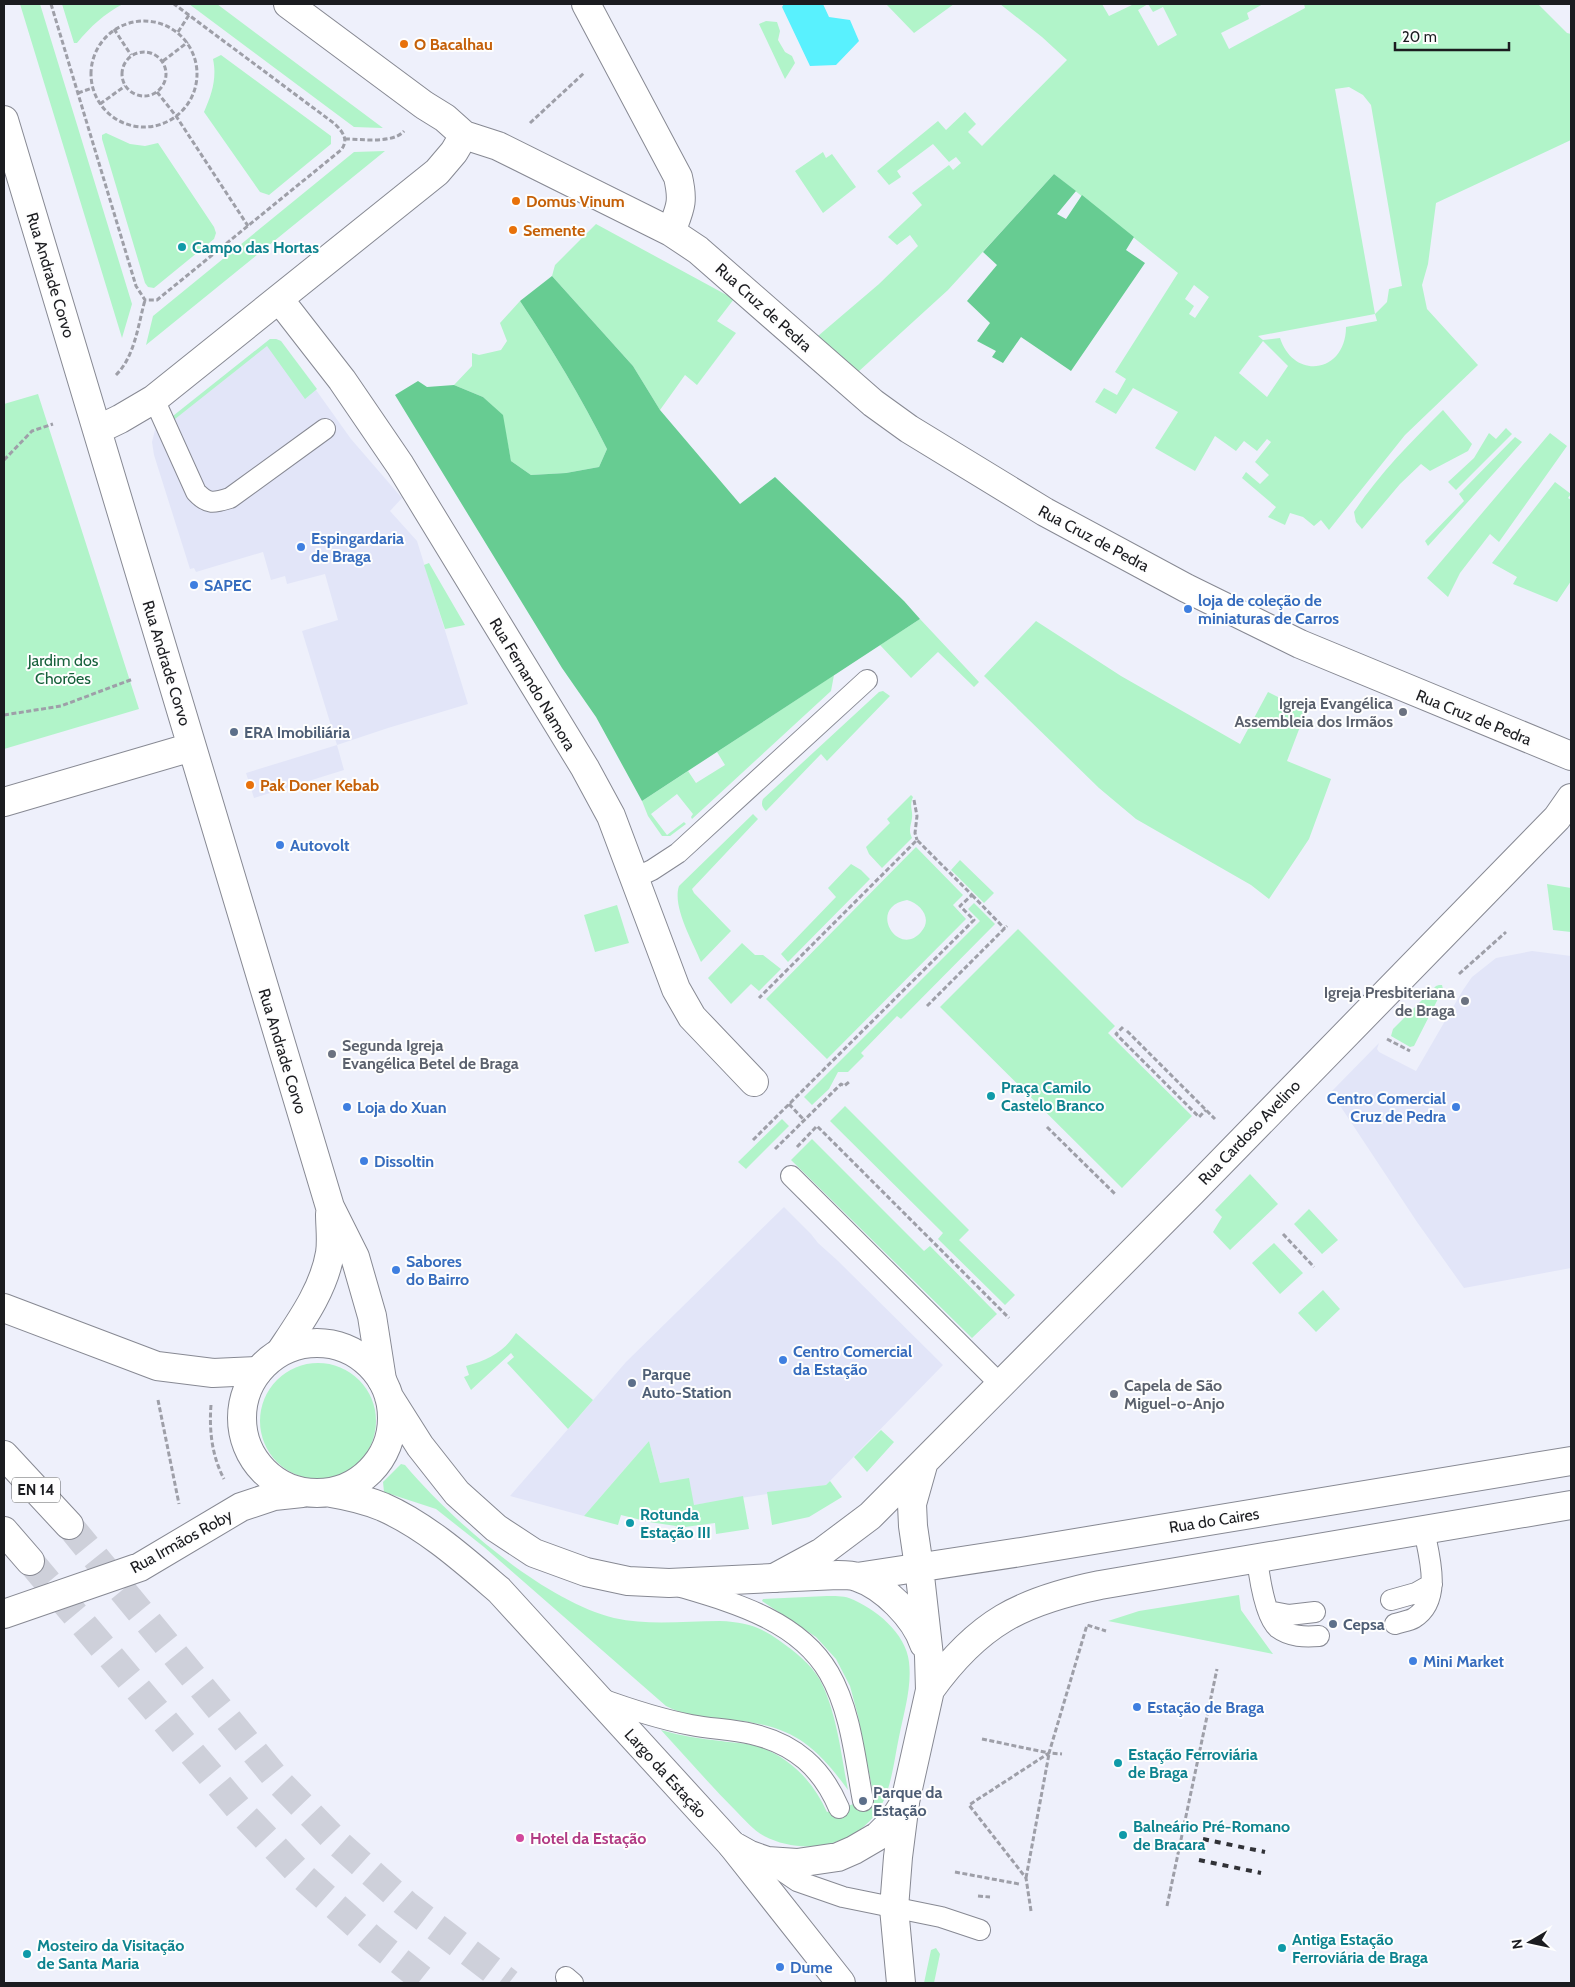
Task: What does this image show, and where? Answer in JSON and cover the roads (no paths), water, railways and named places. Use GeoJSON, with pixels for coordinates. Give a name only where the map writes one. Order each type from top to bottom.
{"type":"FeatureCollection","features":[{"type":"Feature","properties":{"kind":"main road"},"geometry":{"type":"LineString","coordinates":[[97,430],[154,399],[437,172],[454,152],[464,135],[445,118],[424,105],[288,4]]}},
{"type":"Feature","properties":{"kind":"main road"},"geometry":{"type":"LineString","coordinates":[[586,4],[678,177],[682,192],[682,205],[671,232]]}},
{"type":"Feature","properties":{"kind":"main road","name":"Rua Andrade Corvo"},"geometry":{"type":"LineString","coordinates":[[4,120],[330,1207],[355,1257],[372,1316],[386,1388]]}},
{"type":"Feature","properties":{"kind":"main road","name":"Rua Cruz de Pedra"},"geometry":{"type":"LineString","coordinates":[[464,135],[498,146],[671,232],[720,267],[872,403],[909,430],[1045,512],[1186,588],[1292,640],[1571,756]]}},
{"type":"Feature","properties":{"kind":"main road","name":"Rua Fernando Namora"},"geometry":{"type":"LineString","coordinates":[[279,299],[342,380],[400,465],[585,768],[611,816],[676,989],[692,1017],[754,1082]]}},
{"type":"Feature","properties":{"kind":"main road"},"geometry":{"type":"LineString","coordinates":[[4,802],[192,747]]}},
{"type":"Feature","properties":{"kind":"main road","name":"Rua Cardoso Avelino"},"geometry":{"type":"LineString","coordinates":[[774,1578],[822,1552],[870,1516],[1193,1191],[1557,818],[1571,798]]}},
{"type":"Feature","properties":{"kind":"main road","name":"Rua Andrade Corvo"},"geometry":{"type":"LineString","coordinates":[[281,1351],[306,1314],[320,1286],[330,1253],[330,1207]]}},
{"type":"Feature","properties":{"kind":"main road"},"geometry":{"type":"LineString","coordinates":[[4,1308],[157,1366],[213,1373],[258,1371]]}},
{"type":"Feature","properties":{"kind":"main road"},"geometry":{"type":"LineString","coordinates":[[326,1343],[348,1349],[367,1362],[386,1388],[392,1422],[387,1446],[374,1468],[355,1484],[331,1493],[302,1493],[274,1480],[252,1458],[242,1430],[244,1398],[258,1371],[281,1351],[303,1344],[326,1343]]}},
{"type":"Feature","properties":{"kind":"main road","name":"Largo da Estação"},"geometry":{"type":"LineString","coordinates":[[386,1388],[420,1446],[457,1493],[496,1528],[534,1553],[586,1572],[628,1581],[669,1583],[838,1575],[857,1577],[879,1589],[898,1604],[921,1634],[929,1656]]}},
{"type":"Feature","properties":{"kind":"main road","name":"EN 14"},"geometry":{"type":"LineString","coordinates":[[4,1455],[69,1525]]}},
{"type":"Feature","properties":{"kind":"main road","name":"Rua do Caires"},"geometry":{"type":"LineString","coordinates":[[857,1577],[1022,1552],[1571,1461]]}},
{"type":"Feature","properties":{"kind":"main road","name":"Rua Cardoso Avelino"},"geometry":{"type":"LineString","coordinates":[[918,1567],[912,1504],[924,1463]]}},
{"type":"Feature","properties":{"kind":"main road","name":"Rua Irmãos Roby"},"geometry":{"type":"LineString","coordinates":[[4,1614],[140,1567],[241,1507],[274,1496],[302,1493]]}},
{"type":"Feature","properties":{"kind":"main road","name":"Largo da Estação"},"geometry":{"type":"LineString","coordinates":[[331,1493],[356,1498],[384,1508],[421,1529],[462,1559],[499,1590],[732,1845],[750,1855],[767,1861],[797,1862],[823,1860],[854,1850],[878,1836],[893,1820],[905,1802],[930,1690],[929,1656],[918,1567]]}},
{"type":"Feature","properties":{"kind":"main road"},"geometry":{"type":"LineString","coordinates":[[930,1690],[946,1668],[968,1645],[996,1622],[1031,1604],[1066,1592],[1100,1584],[1571,1505]]}},
{"type":"Feature","properties":{"kind":"main road"},"geometry":{"type":"LineString","coordinates":[[4,1531],[30,1561]]}},
{"type":"Feature","properties":{"kind":"main road"},"geometry":{"type":"LineString","coordinates":[[901,1983],[894,1908],[905,1802]]}},
{"type":"Feature","properties":{"kind":"main road"},"geometry":{"type":"LineString","coordinates":[[732,1845],[841,1983]]}},
{"type":"Feature","properties":{"kind":"lane"},"geometry":{"type":"LineString","coordinates":[[154,399],[196,492],[204,500],[216,502],[230,498],[325,430]]}},
{"type":"Feature","properties":{"kind":"lane"},"geometry":{"type":"LineString","coordinates":[[635,878],[652,870],[678,853],[867,680]]}},
{"type":"Feature","properties":{"kind":"lane"},"geometry":{"type":"LineString","coordinates":[[791,1176],[1000,1384]]}},
{"type":"Feature","properties":{"kind":"lane"},"geometry":{"type":"LineString","coordinates":[[1395,1624],[1412,1619],[1421,1613],[1428,1600],[1432,1584],[1424,1530]]}},
{"type":"Feature","properties":{"kind":"lane"},"geometry":{"type":"LineString","coordinates":[[1257,1558],[1260,1582],[1268,1611],[1277,1627],[1290,1634],[1304,1637],[1319,1636]]}},
{"type":"Feature","properties":{"kind":"lane"},"geometry":{"type":"LineString","coordinates":[[669,1583],[747,1608],[771,1620],[814,1653],[829,1673],[838,1692],[848,1723],[863,1801]]}},
{"type":"Feature","properties":{"kind":"lane"},"geometry":{"type":"LineString","coordinates":[[1391,1600],[1416,1593],[1432,1584]]}},
{"type":"Feature","properties":{"kind":"lane"},"geometry":{"type":"LineString","coordinates":[[1268,1611],[1289,1615],[1315,1612]]}},
{"type":"Feature","properties":{"kind":"lane"},"geometry":{"type":"LineString","coordinates":[[597,1697],[671,1721],[752,1734],[788,1748],[808,1762],[821,1775],[839,1808]]}},
{"type":"Feature","properties":{"kind":"lane"},"geometry":{"type":"LineString","coordinates":[[767,1861],[797,1881],[842,1897],[941,1917],[980,1930]]}},
{"type":"Feature","properties":{"kind":"water"},"geometry":{"type":"Polygon","coordinates":[[[784,4],[823,4],[829,17],[850,20],[859,41],[836,65],[810,66],[782,7],[784,4]]]}},
{"type":"Feature","properties":{"kind":"tunnel"},"geometry":{"type":"LineString","coordinates":[[69,1525],[280,1783],[338,1843],[406,1904],[509,1983]]}},
{"type":"Feature","properties":{"kind":"tunnel"},"geometry":{"type":"LineString","coordinates":[[30,1561],[245,1816],[303,1877],[372,1939],[427,1983]]}},
{"type":"Feature","properties":{"kind":"railway"},"geometry":{"type":"LineString","coordinates":[[1203,1839],[1265,1852]]}},
{"type":"Feature","properties":{"kind":"railway"},"geometry":{"type":"LineString","coordinates":[[1199,1860],[1261,1873]]}},
{"type":"Feature","properties":{"kind":"place","name":"O Bacalhau"},"geometry":{"type":"Point","coordinates":[404,44]}},
{"type":"Feature","properties":{"kind":"place","name":"Domus Vinum"},"geometry":{"type":"Point","coordinates":[516,201]}},
{"type":"Feature","properties":{"kind":"place","name":"Semente"},"geometry":{"type":"Point","coordinates":[513,230]}},
{"type":"Feature","properties":{"kind":"place","name":"Campo das Hortas"},"geometry":{"type":"Point","coordinates":[182,247]}},
{"type":"Feature","properties":{"kind":"place","name":"Espingardaria de Braga"},"geometry":{"type":"Point","coordinates":[301,547]}},
{"type":"Feature","properties":{"kind":"place","name":"SAPEC"},"geometry":{"type":"Point","coordinates":[194,585]}},
{"type":"Feature","properties":{"kind":"place","name":"loja de coleção de miniaturas de Carros"},"geometry":{"type":"Point","coordinates":[1188,609]}},
{"type":"Feature","properties":{"kind":"place","name":"Igreja Evangélica Assembleia dos Irmãos"},"geometry":{"type":"Point","coordinates":[1403,712]}},
{"type":"Feature","properties":{"kind":"place","name":"ERA Imobiliária"},"geometry":{"type":"Point","coordinates":[234,732]}},
{"type":"Feature","properties":{"kind":"place","name":"Pak Doner Kebab"},"geometry":{"type":"Point","coordinates":[250,785]}},
{"type":"Feature","properties":{"kind":"place","name":"Autovolt"},"geometry":{"type":"Point","coordinates":[280,845]}},
{"type":"Feature","properties":{"kind":"place","name":"Igreja Presbiteriana de Braga"},"geometry":{"type":"Point","coordinates":[1465,1001]}},
{"type":"Feature","properties":{"kind":"place","name":"Segunda Igreja Evangélica Betel de Braga"},"geometry":{"type":"Point","coordinates":[332,1054]}},
{"type":"Feature","properties":{"kind":"place","name":"Praça Camilo Castelo Branco"},"geometry":{"type":"Point","coordinates":[991,1096]}},
{"type":"Feature","properties":{"kind":"place","name":"Loja do Xuan"},"geometry":{"type":"Point","coordinates":[347,1107]}},
{"type":"Feature","properties":{"kind":"place","name":"Centro Comercial Cruz de Pedra"},"geometry":{"type":"Point","coordinates":[1456,1107]}},
{"type":"Feature","properties":{"kind":"place","name":"Dissoltin"},"geometry":{"type":"Point","coordinates":[364,1161]}},
{"type":"Feature","properties":{"kind":"place","name":"Sabores do Bairro"},"geometry":{"type":"Point","coordinates":[396,1270]}},
{"type":"Feature","properties":{"kind":"place","name":"Centro Comercial da Estação"},"geometry":{"type":"Point","coordinates":[783,1360]}},
{"type":"Feature","properties":{"kind":"place","name":"Parque Auto-Station"},"geometry":{"type":"Point","coordinates":[632,1383]}},
{"type":"Feature","properties":{"kind":"place","name":"Capela de São Miguel-o-Anjo"},"geometry":{"type":"Point","coordinates":[1114,1394]}},
{"type":"Feature","properties":{"kind":"place","name":"Rotunda Estação III"},"geometry":{"type":"Point","coordinates":[630,1523]}},
{"type":"Feature","properties":{"kind":"place","name":"Cepsa"},"geometry":{"type":"Point","coordinates":[1333,1624]}},
{"type":"Feature","properties":{"kind":"place","name":"Mini Market"},"geometry":{"type":"Point","coordinates":[1413,1661]}},
{"type":"Feature","properties":{"kind":"place","name":"Estação de Braga"},"geometry":{"type":"Point","coordinates":[1137,1707]}},
{"type":"Feature","properties":{"kind":"place","name":"Estação Ferroviária de Braga"},"geometry":{"type":"Point","coordinates":[1118,1763]}},
{"type":"Feature","properties":{"kind":"place","name":"Parque da Estação"},"geometry":{"type":"Point","coordinates":[863,1801]}},
{"type":"Feature","properties":{"kind":"place","name":"Balneário Pré-Romano de Bracara"},"geometry":{"type":"Point","coordinates":[1123,1835]}},
{"type":"Feature","properties":{"kind":"place","name":"Hotel da Estação"},"geometry":{"type":"Point","coordinates":[520,1838]}},
{"type":"Feature","properties":{"kind":"place","name":"Antiga Estação Ferroviária de Braga"},"geometry":{"type":"Point","coordinates":[1282,1948]}},
{"type":"Feature","properties":{"kind":"place","name":"Mosteiro da Visitação de Santa Maria"},"geometry":{"type":"Point","coordinates":[27,1954]}},
{"type":"Feature","properties":{"kind":"place","name":"Dume"},"geometry":{"type":"Point","coordinates":[780,1967]}},
{"type":"Feature","properties":{"kind":"park label","name":"Jardim dos Chorões"},"geometry":{"type":"Point","coordinates":[63,669]}}]}
